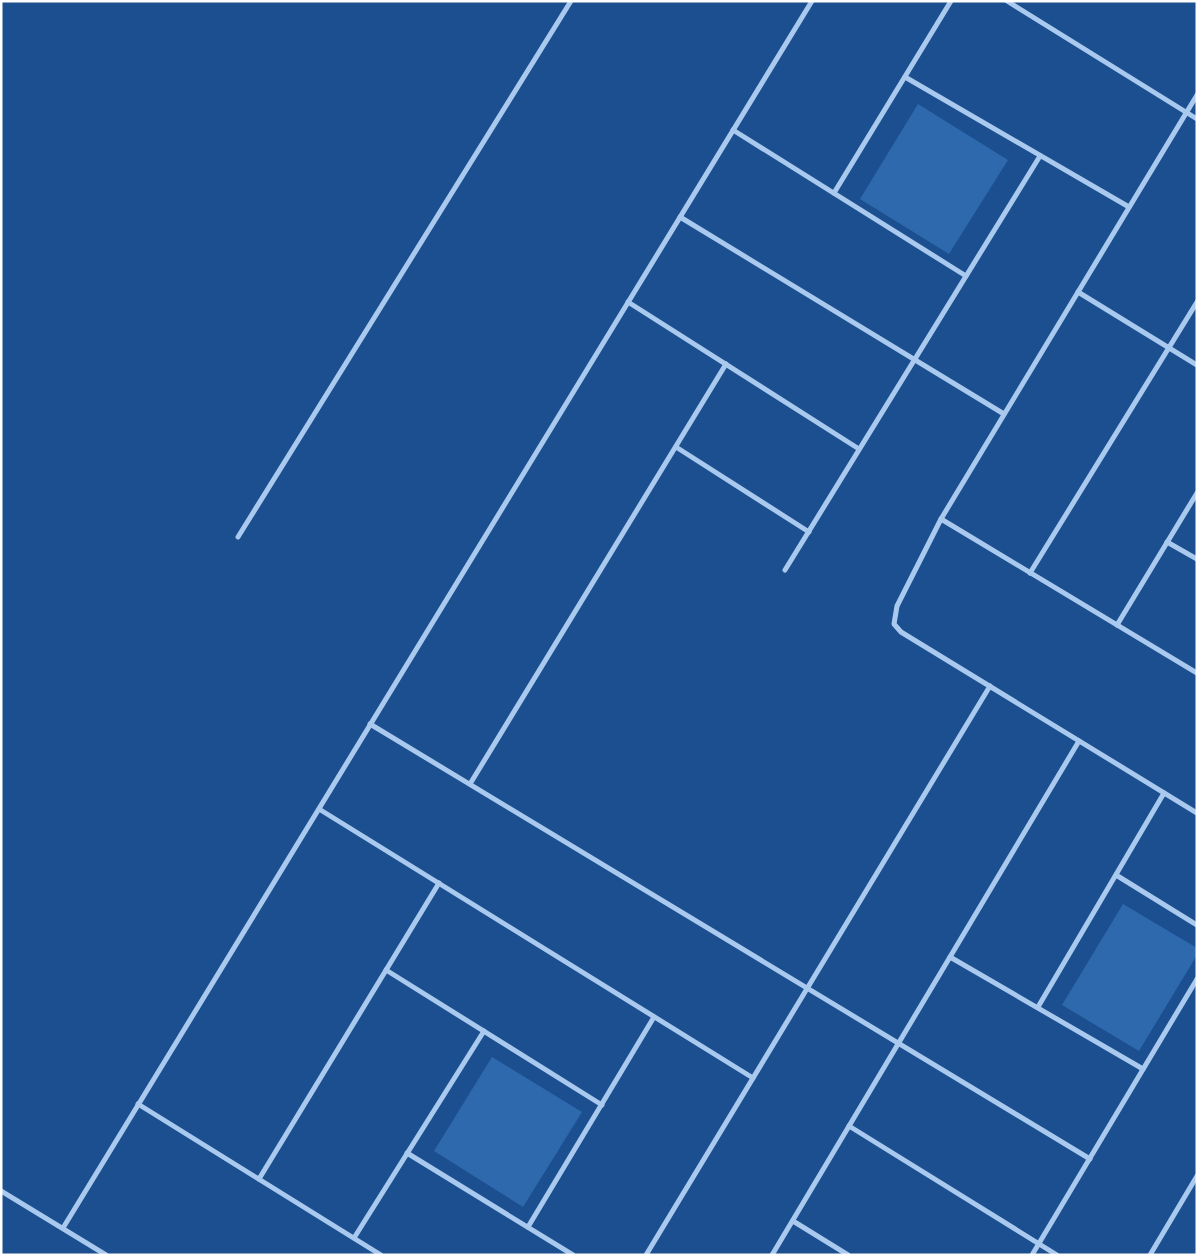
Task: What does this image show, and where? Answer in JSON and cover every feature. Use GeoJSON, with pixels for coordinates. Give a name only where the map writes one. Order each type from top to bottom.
{"type":"FeatureCollection","features":[{"type":"Feature","properties":{"kind":"street"},"geometry":{"type":"LineString","coordinates":[[238,537],[571,1]]}},
{"type":"Feature","properties":{"kind":"street"},"geometry":{"type":"LineString","coordinates":[[62,1228],[812,1]]}},
{"type":"Feature","properties":{"kind":"street"},"geometry":{"type":"LineString","coordinates":[[834,193],[951,1]]}},
{"type":"Feature","properties":{"kind":"street"},"geometry":{"type":"LineString","coordinates":[[1007,1],[1197,119]]}},
{"type":"Feature","properties":{"kind":"street"},"geometry":{"type":"LineString","coordinates":[[905,77],[1129,207]]}},
{"type":"Feature","properties":{"kind":"street"},"geometry":{"type":"LineString","coordinates":[[1197,95],[941,519],[898,606],[894,624],[901,632],[1197,813]]}},
{"type":"Feature","properties":{"kind":"street"},"geometry":{"type":"LineString","coordinates":[[733,130],[966,276]]}},
{"type":"Feature","properties":{"kind":"street"},"geometry":{"type":"LineString","coordinates":[[785,570],[1040,156]]}},
{"type":"Feature","properties":{"kind":"street"},"geometry":{"type":"LineString","coordinates":[[680,217],[1004,414]]}},
{"type":"Feature","properties":{"kind":"street"},"geometry":{"type":"LineString","coordinates":[[1078,292],[1197,364]]}},
{"type":"Feature","properties":{"kind":"street"},"geometry":{"type":"LineString","coordinates":[[628,302],[859,449]]}},
{"type":"Feature","properties":{"kind":"street"},"geometry":{"type":"LineString","coordinates":[[1030,573],[1197,302]]}},
{"type":"Feature","properties":{"kind":"street"},"geometry":{"type":"LineString","coordinates":[[470,784],[726,364]]}},
{"type":"Feature","properties":{"kind":"street"},"geometry":{"type":"LineString","coordinates":[[676,447],[808,532]]}},
{"type":"Feature","properties":{"kind":"street"},"geometry":{"type":"LineString","coordinates":[[1117,625],[1197,493]]}},
{"type":"Feature","properties":{"kind":"street"},"geometry":{"type":"LineString","coordinates":[[941,519],[1197,673]]}},
{"type":"Feature","properties":{"kind":"street"},"geometry":{"type":"LineString","coordinates":[[1167,542],[1197,559]]}},
{"type":"Feature","properties":{"kind":"street"},"geometry":{"type":"LineString","coordinates":[[646,1255],[990,686]]}},
{"type":"Feature","properties":{"kind":"street"},"geometry":{"type":"LineString","coordinates":[[370,724],[1090,1159]]}},
{"type":"Feature","properties":{"kind":"street"},"geometry":{"type":"LineString","coordinates":[[772,1255],[1079,740]]}},
{"type":"Feature","properties":{"kind":"street"},"geometry":{"type":"LineString","coordinates":[[1038,1007],[1164,793]]}},
{"type":"Feature","properties":{"kind":"street"},"geometry":{"type":"LineString","coordinates":[[319,809],[753,1078]]}},
{"type":"Feature","properties":{"kind":"street"},"geometry":{"type":"LineString","coordinates":[[1116,874],[1197,925]]}},
{"type":"Feature","properties":{"kind":"street"},"geometry":{"type":"LineString","coordinates":[[259,1179],[438,883]]}},
{"type":"Feature","properties":{"kind":"street"},"geometry":{"type":"LineString","coordinates":[[950,957],[1143,1069]]}},
{"type":"Feature","properties":{"kind":"street"},"geometry":{"type":"LineString","coordinates":[[386,970],[602,1105]]}},
{"type":"Feature","properties":{"kind":"street"},"geometry":{"type":"LineString","coordinates":[[1032,1255],[1197,978]]}},
{"type":"Feature","properties":{"kind":"street"},"geometry":{"type":"LineString","coordinates":[[528,1227],[654,1017]]}},
{"type":"Feature","properties":{"kind":"street"},"geometry":{"type":"LineString","coordinates":[[354,1238],[484,1031]]}},
{"type":"Feature","properties":{"kind":"street"},"geometry":{"type":"LineString","coordinates":[[138,1104],[381,1255]]}},
{"type":"Feature","properties":{"kind":"street"},"geometry":{"type":"LineString","coordinates":[[849,1126],[1057,1255]]}},
{"type":"Feature","properties":{"kind":"street"},"geometry":{"type":"LineString","coordinates":[[407,1153],[573,1255]]}},
{"type":"Feature","properties":{"kind":"street"},"geometry":{"type":"LineString","coordinates":[[1150,1255],[1197,1176]]}},
{"type":"Feature","properties":{"kind":"street"},"geometry":{"type":"LineString","coordinates":[[1,1191],[106,1255]]}},
{"type":"Feature","properties":{"kind":"street"},"geometry":{"type":"LineString","coordinates":[[792,1221],[848,1255]]}},
{"type":"Feature","properties":{"kind":"shaded area"},"geometry":{"type":"Polygon","coordinates":[[[918,104],[1008,160],[949,254],[860,199],[918,104]]]}},
{"type":"Feature","properties":{"kind":"shaded area"},"geometry":{"type":"Polygon","coordinates":[[[1123,904],[1197,948],[1197,955],[1139,1051],[1062,1005],[1123,904]]]}},
{"type":"Feature","properties":{"kind":"shaded area"},"geometry":{"type":"Polygon","coordinates":[[[492,1057],[582,1112],[523,1207],[434,1151],[492,1057]]]}}]}
